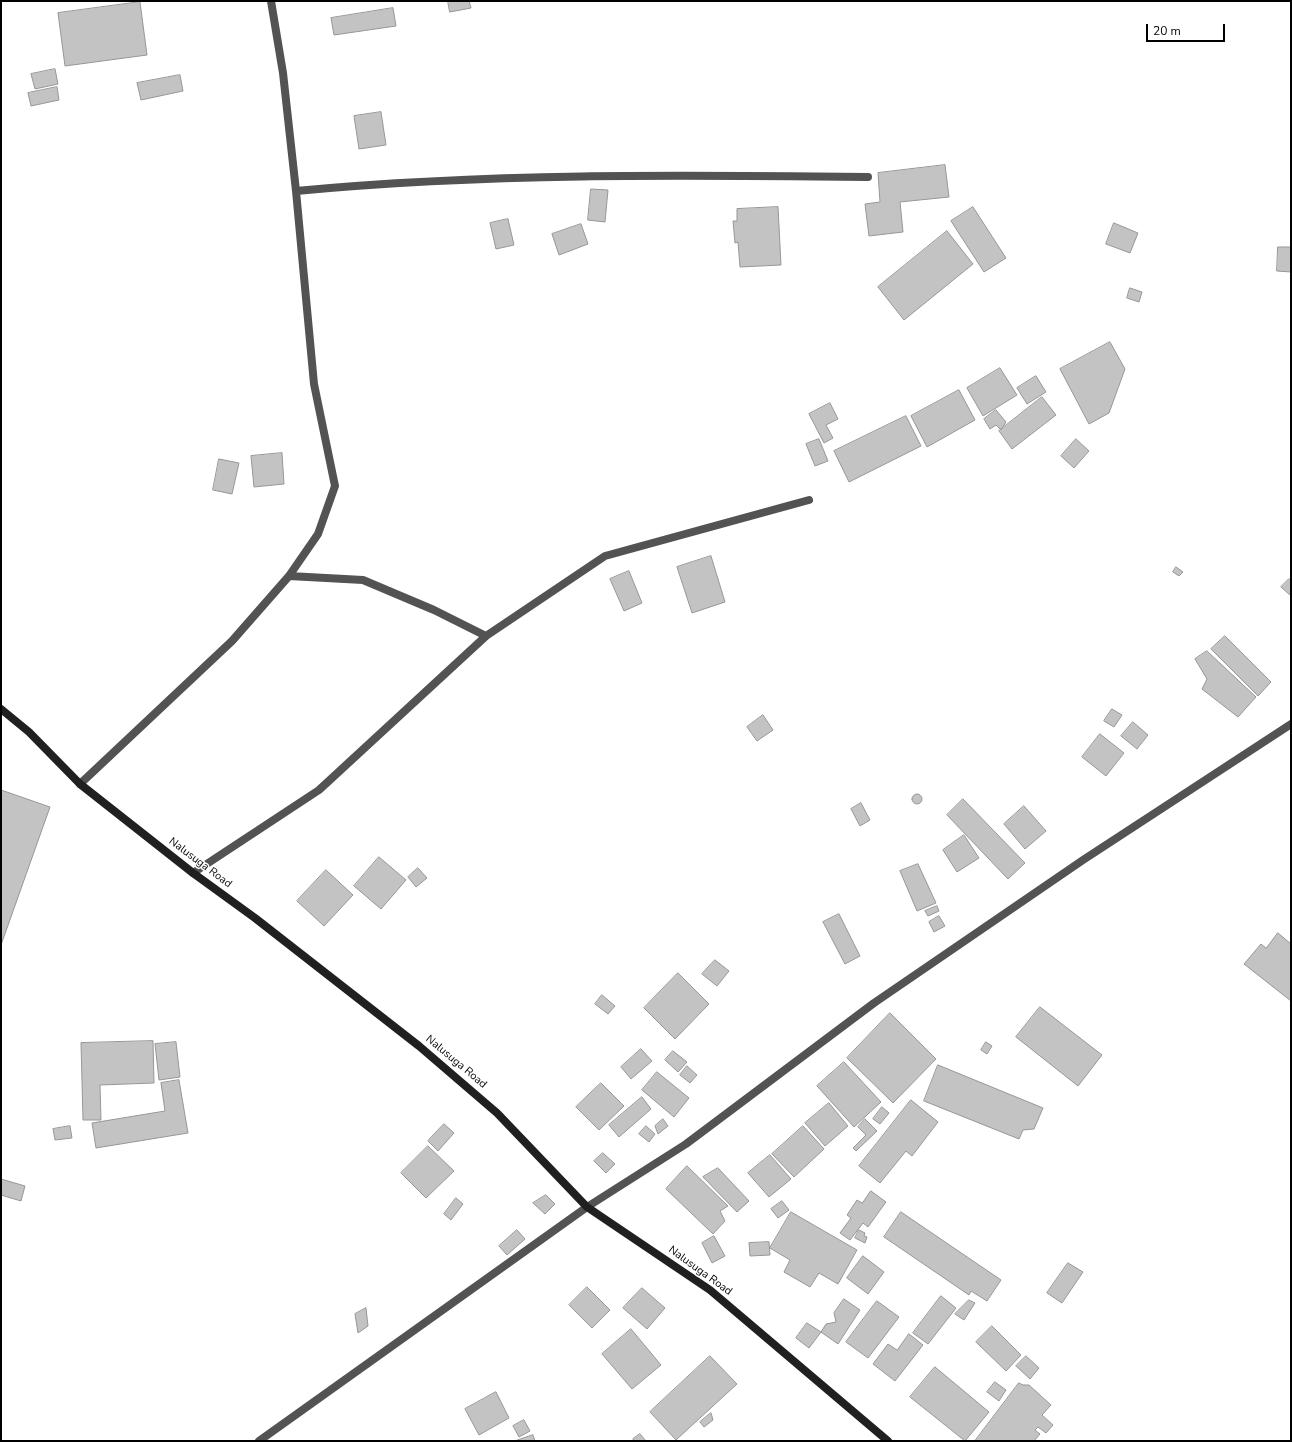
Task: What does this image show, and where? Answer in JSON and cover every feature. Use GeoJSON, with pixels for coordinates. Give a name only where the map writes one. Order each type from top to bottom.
{"type":"FeatureCollection","features":[{"type":"Feature","properties":{"kind":"street"},"geometry":{"type":"LineString","coordinates":[[80,784],[232,641],[289,576],[318,534],[335,486],[314,384],[296,191],[283,73],[271,1]]}},
{"type":"Feature","properties":{"kind":"street"},"geometry":{"type":"LineString","coordinates":[[296,191],[370,184],[670,174],[868,177]]}},
{"type":"Feature","properties":{"kind":"street"},"geometry":{"type":"LineString","coordinates":[[193,873],[319,790],[486,636],[605,556],[809,500]]}},
{"type":"Feature","properties":{"kind":"street"},"geometry":{"type":"LineString","coordinates":[[289,576],[363,580],[434,610],[486,636]]}},
{"type":"Feature","properties":{"kind":"street","name":"Nalusuga Road"},"geometry":{"type":"LineString","coordinates":[[1,709],[29,732],[80,784],[193,873],[255,918],[419,1046],[497,1112],[587,1207],[710,1290],[888,1441]]}},
{"type":"Feature","properties":{"kind":"street"},"geometry":{"type":"LineString","coordinates":[[259,1441],[587,1207],[686,1144],[874,1003],[1083,860],[1291,724]]}},
{"type":"Feature","properties":{"kind":"building"},"geometry":{"type":"Polygon","coordinates":[[[448,1],[469,1],[471,8],[450,12],[448,1]]]}},
{"type":"Feature","properties":{"kind":"building"},"geometry":{"type":"Polygon","coordinates":[[[140,2],[147,55],[65,66],[58,13],[140,2]]]}},
{"type":"Feature","properties":{"kind":"building"},"geometry":{"type":"Polygon","coordinates":[[[393,8],[396,26],[334,35],[331,18],[393,8]]]}},
{"type":"Feature","properties":{"kind":"building"},"geometry":{"type":"Polygon","coordinates":[[[55,69],[58,84],[35,89],[31,74],[55,69]]]}},
{"type":"Feature","properties":{"kind":"building"},"geometry":{"type":"Polygon","coordinates":[[[180,75],[183,91],[141,100],[137,83],[180,75]]]}},
{"type":"Feature","properties":{"kind":"building"},"geometry":{"type":"Polygon","coordinates":[[[57,87],[59,100],[31,106],[28,93],[57,87]]]}},
{"type":"Feature","properties":{"kind":"building"},"geometry":{"type":"Polygon","coordinates":[[[381,112],[386,145],[359,149],[354,116],[381,112]]]}},
{"type":"Feature","properties":{"kind":"building"},"geometry":{"type":"Polygon","coordinates":[[[945,165],[949,197],[900,202],[903,232],[869,236],[865,204],[880,202],[878,173],[945,165]]]}},
{"type":"Feature","properties":{"kind":"building"},"geometry":{"type":"Polygon","coordinates":[[[591,189],[608,190],[605,222],[588,220],[591,189]]]}},
{"type":"Feature","properties":{"kind":"building"},"geometry":{"type":"Polygon","coordinates":[[[778,207],[781,265],[740,267],[738,242],[735,243],[733,221],[737,221],[737,209],[778,207]]]}},
{"type":"Feature","properties":{"kind":"building"},"geometry":{"type":"Polygon","coordinates":[[[973,207],[1006,258],[984,272],[951,221],[973,207]]]}},
{"type":"Feature","properties":{"kind":"building"},"geometry":{"type":"Polygon","coordinates":[[[508,219],[514,245],[496,249],[490,223],[508,219]]]}},
{"type":"Feature","properties":{"kind":"building"},"geometry":{"type":"Polygon","coordinates":[[[1114,223],[1138,233],[1130,253],[1106,244],[1114,223]]]}},
{"type":"Feature","properties":{"kind":"building"},"geometry":{"type":"Polygon","coordinates":[[[581,224],[588,244],[559,255],[552,234],[581,224]]]}},
{"type":"Feature","properties":{"kind":"building"},"geometry":{"type":"Polygon","coordinates":[[[947,231],[973,264],[904,320],[878,287],[947,231]]]}},
{"type":"Feature","properties":{"kind":"building"},"geometry":{"type":"Polygon","coordinates":[[[1278,247],[1291,247],[1291,272],[1277,271],[1278,247]]]}},
{"type":"Feature","properties":{"kind":"building"},"geometry":{"type":"Polygon","coordinates":[[[1130,288],[1142,292],[1139,302],[1127,298],[1130,288]]]}},
{"type":"Feature","properties":{"kind":"building"},"geometry":{"type":"Polygon","coordinates":[[[1110,342],[1125,369],[1109,413],[1089,424],[1060,369],[1110,342]]]}},
{"type":"Feature","properties":{"kind":"building"},"geometry":{"type":"Polygon","coordinates":[[[1000,368],[1017,395],[983,416],[967,388],[1000,368]]]}},
{"type":"Feature","properties":{"kind":"building"},"geometry":{"type":"Polygon","coordinates":[[[1036,376],[1046,392],[1027,404],[1017,388],[1036,376]]]}},
{"type":"Feature","properties":{"kind":"building"},"geometry":{"type":"Polygon","coordinates":[[[959,390],[975,420],[927,447],[911,416],[959,390]]]}},
{"type":"Feature","properties":{"kind":"building"},"geometry":{"type":"Polygon","coordinates":[[[1042,397],[1056,415],[1012,449],[999,431],[1042,397]]]}},
{"type":"Feature","properties":{"kind":"building"},"geometry":{"type":"Polygon","coordinates":[[[830,403],[838,419],[826,425],[833,438],[824,443],[809,414],[830,403]]]}},
{"type":"Feature","properties":{"kind":"building"},"geometry":{"type":"Polygon","coordinates":[[[996,410],[1006,422],[1001,430],[996,425],[990,429],[984,419],[996,410]]]}},
{"type":"Feature","properties":{"kind":"building"},"geometry":{"type":"Polygon","coordinates":[[[906,416],[921,446],[849,482],[834,451],[906,416]]]}},
{"type":"Feature","properties":{"kind":"building"},"geometry":{"type":"Polygon","coordinates":[[[819,439],[828,461],[815,466],[806,444],[819,439]]]}},
{"type":"Feature","properties":{"kind":"building"},"geometry":{"type":"Polygon","coordinates":[[[1076,439],[1089,451],[1074,468],[1061,456],[1076,439]]]}},
{"type":"Feature","properties":{"kind":"building"},"geometry":{"type":"Polygon","coordinates":[[[282,453],[284,484],[254,487],[251,456],[282,453]]]}},
{"type":"Feature","properties":{"kind":"building"},"geometry":{"type":"Polygon","coordinates":[[[219,459],[239,463],[232,494],[213,490],[219,459]]]}},
{"type":"Feature","properties":{"kind":"building"},"geometry":{"type":"Polygon","coordinates":[[[711,556],[725,602],[692,613],[677,567],[711,556]]]}},
{"type":"Feature","properties":{"kind":"building"},"geometry":{"type":"Polygon","coordinates":[[[1176,567],[1183,572],[1179,576],[1173,572],[1176,567]]]}},
{"type":"Feature","properties":{"kind":"building"},"geometry":{"type":"Polygon","coordinates":[[[629,571],[642,603],[624,611],[610,579],[629,571]]]}},
{"type":"Feature","properties":{"kind":"building"},"geometry":{"type":"Polygon","coordinates":[[[1289,579],[1291,580],[1291,596],[1281,587],[1289,579]]]}},
{"type":"Feature","properties":{"kind":"building"},"geometry":{"type":"Polygon","coordinates":[[[1225,636],[1271,682],[1258,696],[1211,649],[1225,636]]]}},
{"type":"Feature","properties":{"kind":"building"},"geometry":{"type":"Polygon","coordinates":[[[1207,651],[1256,697],[1238,717],[1202,689],[1207,679],[1195,659],[1207,651]]]}},
{"type":"Feature","properties":{"kind":"building"},"geometry":{"type":"Polygon","coordinates":[[[1112,709],[1122,715],[1114,727],[1104,721],[1112,709]]]}},
{"type":"Feature","properties":{"kind":"building"},"geometry":{"type":"Polygon","coordinates":[[[763,715],[773,730],[757,741],[747,727],[763,715]]]}},
{"type":"Feature","properties":{"kind":"building"},"geometry":{"type":"Polygon","coordinates":[[[1133,722],[1148,735],[1137,749],[1121,736],[1133,722]]]}},
{"type":"Feature","properties":{"kind":"building"},"geometry":{"type":"Polygon","coordinates":[[[1100,734],[1124,753],[1106,776],[1082,757],[1100,734]]]}},
{"type":"Feature","properties":{"kind":"building"},"geometry":{"type":"Polygon","coordinates":[[[1,790],[50,807],[1,945],[1,790]]]}},
{"type":"Feature","properties":{"kind":"building"},"geometry":{"type":"Polygon","coordinates":[[[915,794],[919,794],[921,795],[921,803],[915,804],[912,801],[912,797],[915,794]]]}},
{"type":"Feature","properties":{"kind":"building"},"geometry":{"type":"Polygon","coordinates":[[[963,799],[1025,863],[1008,879],[947,815],[963,799]]]}},
{"type":"Feature","properties":{"kind":"building"},"geometry":{"type":"Polygon","coordinates":[[[861,803],[870,820],[860,826],[851,809],[861,803]]]}},
{"type":"Feature","properties":{"kind":"building"},"geometry":{"type":"Polygon","coordinates":[[[1024,806],[1046,831],[1025,849],[1004,824],[1024,806]]]}},
{"type":"Feature","properties":{"kind":"building"},"geometry":{"type":"Polygon","coordinates":[[[964,835],[979,858],[957,872],[943,850],[964,835]]]}},
{"type":"Feature","properties":{"kind":"building"},"geometry":{"type":"Polygon","coordinates":[[[379,857],[406,880],[381,909],[354,886],[379,857]]]}},
{"type":"Feature","properties":{"kind":"building"},"geometry":{"type":"Polygon","coordinates":[[[918,864],[936,903],[917,911],[900,871],[918,864]]]}},
{"type":"Feature","properties":{"kind":"building"},"geometry":{"type":"Polygon","coordinates":[[[418,868],[427,878],[416,887],[408,877],[418,868]]]}},
{"type":"Feature","properties":{"kind":"building"},"geometry":{"type":"Polygon","coordinates":[[[326,870],[353,895],[324,926],[297,901],[326,870]]]}},
{"type":"Feature","properties":{"kind":"building"},"geometry":{"type":"Polygon","coordinates":[[[937,906],[939,911],[928,916],[925,911],[937,906]]]}},
{"type":"Feature","properties":{"kind":"building"},"geometry":{"type":"Polygon","coordinates":[[[839,914],[860,956],[845,964],[823,922],[839,914]]]}},
{"type":"Feature","properties":{"kind":"building"},"geometry":{"type":"Polygon","coordinates":[[[939,916],[945,926],[934,932],[929,922],[939,916]]]}},
{"type":"Feature","properties":{"kind":"building"},"geometry":{"type":"Polygon","coordinates":[[[1278,933],[1291,944],[1291,1001],[1244,964],[1261,944],[1266,948],[1278,933]]]}},
{"type":"Feature","properties":{"kind":"building"},"geometry":{"type":"Polygon","coordinates":[[[715,960],[729,971],[717,986],[702,974],[715,960]]]}},
{"type":"Feature","properties":{"kind":"building"},"geometry":{"type":"Polygon","coordinates":[[[678,973],[709,1004],[675,1039],[644,1008],[678,973]]]}},
{"type":"Feature","properties":{"kind":"building"},"geometry":{"type":"Polygon","coordinates":[[[602,995],[615,1006],[608,1014],[595,1004],[602,995]]]}},
{"type":"Feature","properties":{"kind":"building"},"geometry":{"type":"Polygon","coordinates":[[[1040,1007],[1102,1055],[1078,1086],[1016,1037],[1040,1007]]]}},
{"type":"Feature","properties":{"kind":"building"},"geometry":{"type":"Polygon","coordinates":[[[890,1013],[936,1059],[893,1103],[847,1058],[890,1013]]]}},
{"type":"Feature","properties":{"kind":"building"},"geometry":{"type":"Polygon","coordinates":[[[153,1041],[154,1083],[100,1085],[101,1120],[83,1120],[81,1043],[153,1041]]]}},
{"type":"Feature","properties":{"kind":"building"},"geometry":{"type":"Polygon","coordinates":[[[176,1042],[180,1077],[159,1080],[155,1044],[176,1042]]]}},
{"type":"Feature","properties":{"kind":"building"},"geometry":{"type":"Polygon","coordinates":[[[986,1042],[992,1046],[987,1054],[981,1050],[986,1042]]]}},
{"type":"Feature","properties":{"kind":"building"},"geometry":{"type":"Polygon","coordinates":[[[641,1049],[652,1061],[631,1079],[621,1067],[641,1049]]]}},
{"type":"Feature","properties":{"kind":"building"},"geometry":{"type":"Polygon","coordinates":[[[673,1051],[687,1062],[678,1072],[665,1060],[673,1051]]]}},
{"type":"Feature","properties":{"kind":"building"},"geometry":{"type":"Polygon","coordinates":[[[844,1062],[881,1102],[854,1127],[817,1086],[844,1062]]]}},
{"type":"Feature","properties":{"kind":"building"},"geometry":{"type":"Polygon","coordinates":[[[938,1065],[1043,1108],[1034,1129],[1023,1130],[1019,1139],[924,1101],[938,1065]]]}},
{"type":"Feature","properties":{"kind":"building"},"geometry":{"type":"Polygon","coordinates":[[[687,1066],[697,1075],[690,1083],[680,1075],[687,1066]]]}},
{"type":"Feature","properties":{"kind":"building"},"geometry":{"type":"Polygon","coordinates":[[[657,1072],[689,1098],[674,1117],[642,1090],[657,1072]]]}},
{"type":"Feature","properties":{"kind":"building"},"geometry":{"type":"Polygon","coordinates":[[[179,1080],[188,1133],[96,1148],[92,1123],[165,1111],[161,1083],[179,1080]]]}},
{"type":"Feature","properties":{"kind":"building"},"geometry":{"type":"Polygon","coordinates":[[[601,1083],[624,1106],[599,1130],[576,1107],[601,1083]]]}},
{"type":"Feature","properties":{"kind":"building"},"geometry":{"type":"Polygon","coordinates":[[[642,1097],[651,1109],[619,1137],[609,1125],[642,1097]]]}},
{"type":"Feature","properties":{"kind":"building"},"geometry":{"type":"Polygon","coordinates":[[[911,1100],[938,1122],[912,1156],[906,1151],[880,1183],[859,1166],[911,1100]]]}},
{"type":"Feature","properties":{"kind":"building"},"geometry":{"type":"Polygon","coordinates":[[[829,1103],[848,1126],[825,1146],[805,1123],[829,1103]]]}},
{"type":"Feature","properties":{"kind":"building"},"geometry":{"type":"Polygon","coordinates":[[[882,1107],[889,1113],[880,1124],[873,1119],[882,1107]]]}},
{"type":"Feature","properties":{"kind":"building"},"geometry":{"type":"Polygon","coordinates":[[[663,1119],[668,1126],[658,1134],[655,1126],[663,1119]]]}},
{"type":"Feature","properties":{"kind":"building"},"geometry":{"type":"Polygon","coordinates":[[[865,1119],[877,1131],[856,1151],[853,1148],[866,1135],[858,1127],[865,1119]]]}},
{"type":"Feature","properties":{"kind":"building"},"geometry":{"type":"Polygon","coordinates":[[[444,1124],[454,1133],[438,1151],[428,1141],[444,1124]]]}},
{"type":"Feature","properties":{"kind":"building"},"geometry":{"type":"Polygon","coordinates":[[[70,1126],[72,1138],[55,1140],[53,1129],[70,1126]]]}},
{"type":"Feature","properties":{"kind":"building"},"geometry":{"type":"Polygon","coordinates":[[[646,1126],[655,1134],[649,1142],[639,1134],[646,1126]]]}},
{"type":"Feature","properties":{"kind":"building"},"geometry":{"type":"Polygon","coordinates":[[[803,1126],[824,1149],[794,1177],[772,1154],[803,1126]]]}},
{"type":"Feature","properties":{"kind":"building"},"geometry":{"type":"Polygon","coordinates":[[[428,1146],[454,1171],[426,1198],[401,1173],[428,1146]]]}},
{"type":"Feature","properties":{"kind":"building"},"geometry":{"type":"Polygon","coordinates":[[[603,1153],[615,1164],[606,1173],[594,1161],[603,1153]]]}},
{"type":"Feature","properties":{"kind":"building"},"geometry":{"type":"Polygon","coordinates":[[[770,1155],[791,1179],[769,1197],[748,1173],[770,1155]]]}},
{"type":"Feature","properties":{"kind":"building"},"geometry":{"type":"Polygon","coordinates":[[[687,1166],[728,1206],[720,1211],[725,1221],[713,1234],[666,1189],[687,1166]]]}},
{"type":"Feature","properties":{"kind":"building"},"geometry":{"type":"Polygon","coordinates":[[[718,1168],[749,1201],[737,1212],[703,1177],[718,1168]]]}},
{"type":"Feature","properties":{"kind":"building"},"geometry":{"type":"Polygon","coordinates":[[[1,1179],[25,1186],[21,1201],[1,1195],[1,1179]]]}},
{"type":"Feature","properties":{"kind":"building"},"geometry":{"type":"Polygon","coordinates":[[[871,1191],[886,1202],[868,1227],[863,1223],[850,1240],[840,1233],[851,1218],[847,1215],[857,1200],[862,1203],[871,1191]]]}},
{"type":"Feature","properties":{"kind":"building"},"geometry":{"type":"Polygon","coordinates":[[[546,1195],[555,1204],[545,1214],[533,1203],[546,1195]]]}},
{"type":"Feature","properties":{"kind":"building"},"geometry":{"type":"Polygon","coordinates":[[[456,1198],[463,1204],[451,1220],[444,1214],[456,1198]]]}},
{"type":"Feature","properties":{"kind":"building"},"geometry":{"type":"Polygon","coordinates":[[[782,1201],[789,1210],[778,1218],[771,1209],[782,1201]]]}},
{"type":"Feature","properties":{"kind":"building"},"geometry":{"type":"Polygon","coordinates":[[[791,1212],[857,1250],[838,1284],[819,1273],[810,1287],[784,1272],[790,1260],[770,1248],[791,1212]]]}},
{"type":"Feature","properties":{"kind":"building"},"geometry":{"type":"Polygon","coordinates":[[[901,1212],[1001,1280],[987,1301],[971,1291],[969,1295],[884,1237],[901,1212]]]}},
{"type":"Feature","properties":{"kind":"building"},"geometry":{"type":"Polygon","coordinates":[[[517,1230],[525,1239],[507,1255],[499,1246],[517,1230]]]}},
{"type":"Feature","properties":{"kind":"building"},"geometry":{"type":"Polygon","coordinates":[[[859,1230],[865,1233],[864,1236],[867,1237],[865,1243],[855,1238],[859,1230]]]}},
{"type":"Feature","properties":{"kind":"building"},"geometry":{"type":"Polygon","coordinates":[[[714,1236],[725,1256],[712,1263],[702,1243],[714,1236]]]}},
{"type":"Feature","properties":{"kind":"building"},"geometry":{"type":"Polygon","coordinates":[[[769,1242],[770,1255],[750,1256],[749,1243],[769,1242]]]}},
{"type":"Feature","properties":{"kind":"building"},"geometry":{"type":"Polygon","coordinates":[[[863,1256],[884,1272],[868,1294],[847,1278],[863,1256]]]}},
{"type":"Feature","properties":{"kind":"building"},"geometry":{"type":"Polygon","coordinates":[[[1068,1263],[1083,1272],[1062,1303],[1047,1293],[1068,1263]]]}},
{"type":"Feature","properties":{"kind":"building"},"geometry":{"type":"Polygon","coordinates":[[[587,1287],[610,1310],[592,1328],[569,1305],[587,1287]]]}},
{"type":"Feature","properties":{"kind":"building"},"geometry":{"type":"Polygon","coordinates":[[[642,1288],[665,1308],[647,1329],[623,1308],[642,1288]]]}},
{"type":"Feature","properties":{"kind":"building"},"geometry":{"type":"Polygon","coordinates":[[[941,1296],[956,1308],[928,1344],[913,1333],[941,1296]]]}},
{"type":"Feature","properties":{"kind":"building"},"geometry":{"type":"Polygon","coordinates":[[[844,1299],[860,1310],[838,1344],[821,1332],[826,1324],[836,1322],[834,1313],[844,1299]]]}},
{"type":"Feature","properties":{"kind":"building"},"geometry":{"type":"Polygon","coordinates":[[[969,1300],[975,1303],[964,1320],[955,1314],[969,1300]]]}},
{"type":"Feature","properties":{"kind":"building"},"geometry":{"type":"Polygon","coordinates":[[[877,1301],[899,1317],[868,1358],[846,1342],[877,1301]]]}},
{"type":"Feature","properties":{"kind":"building"},"geometry":{"type":"Polygon","coordinates":[[[366,1308],[368,1326],[358,1333],[355,1314],[366,1308]]]}},
{"type":"Feature","properties":{"kind":"building"},"geometry":{"type":"Polygon","coordinates":[[[807,1323],[821,1332],[809,1348],[796,1338],[807,1323]]]}},
{"type":"Feature","properties":{"kind":"building"},"geometry":{"type":"Polygon","coordinates":[[[992,1326],[1021,1355],[1006,1371],[976,1342],[992,1326]]]}},
{"type":"Feature","properties":{"kind":"building"},"geometry":{"type":"Polygon","coordinates":[[[631,1329],[661,1365],[632,1389],[602,1354],[631,1329]]]}},
{"type":"Feature","properties":{"kind":"building"},"geometry":{"type":"Polygon","coordinates":[[[909,1334],[923,1345],[895,1381],[873,1364],[888,1344],[897,1350],[909,1334]]]}},
{"type":"Feature","properties":{"kind":"building"},"geometry":{"type":"Polygon","coordinates":[[[710,1356],[737,1384],[676,1440],[650,1412],[710,1356]]]}},
{"type":"Feature","properties":{"kind":"building"},"geometry":{"type":"Polygon","coordinates":[[[1026,1356],[1039,1368],[1030,1379],[1016,1366],[1026,1356]]]}},
{"type":"Feature","properties":{"kind":"building"},"geometry":{"type":"Polygon","coordinates":[[[935,1367],[989,1412],[965,1441],[910,1397],[935,1367]]]}},
{"type":"Feature","properties":{"kind":"building"},"geometry":{"type":"Polygon","coordinates":[[[995,1382],[1006,1390],[999,1401],[987,1392],[995,1382]]]}},
{"type":"Feature","properties":{"kind":"building"},"geometry":{"type":"Polygon","coordinates":[[[1019,1383],[1029,1385],[1051,1405],[1042,1415],[1053,1425],[1046,1433],[1038,1427],[1035,1430],[1040,1434],[1034,1441],[975,1441],[1019,1383]]]}},
{"type":"Feature","properties":{"kind":"building"},"geometry":{"type":"Polygon","coordinates":[[[496,1392],[509,1418],[479,1435],[465,1409],[496,1392]]]}},
{"type":"Feature","properties":{"kind":"building"},"geometry":{"type":"Polygon","coordinates":[[[711,1413],[713,1420],[704,1427],[700,1422],[711,1413]]]}},
{"type":"Feature","properties":{"kind":"building"},"geometry":{"type":"Polygon","coordinates":[[[524,1420],[530,1431],[519,1437],[513,1426],[524,1420]]]}},
{"type":"Feature","properties":{"kind":"building"},"geometry":{"type":"Polygon","coordinates":[[[640,1434],[646,1441],[634,1441],[633,1439],[640,1434]]]}},
{"type":"Feature","properties":{"kind":"building"},"geometry":{"type":"Polygon","coordinates":[[[533,1435],[535,1441],[515,1441],[533,1435]]]}}]}
